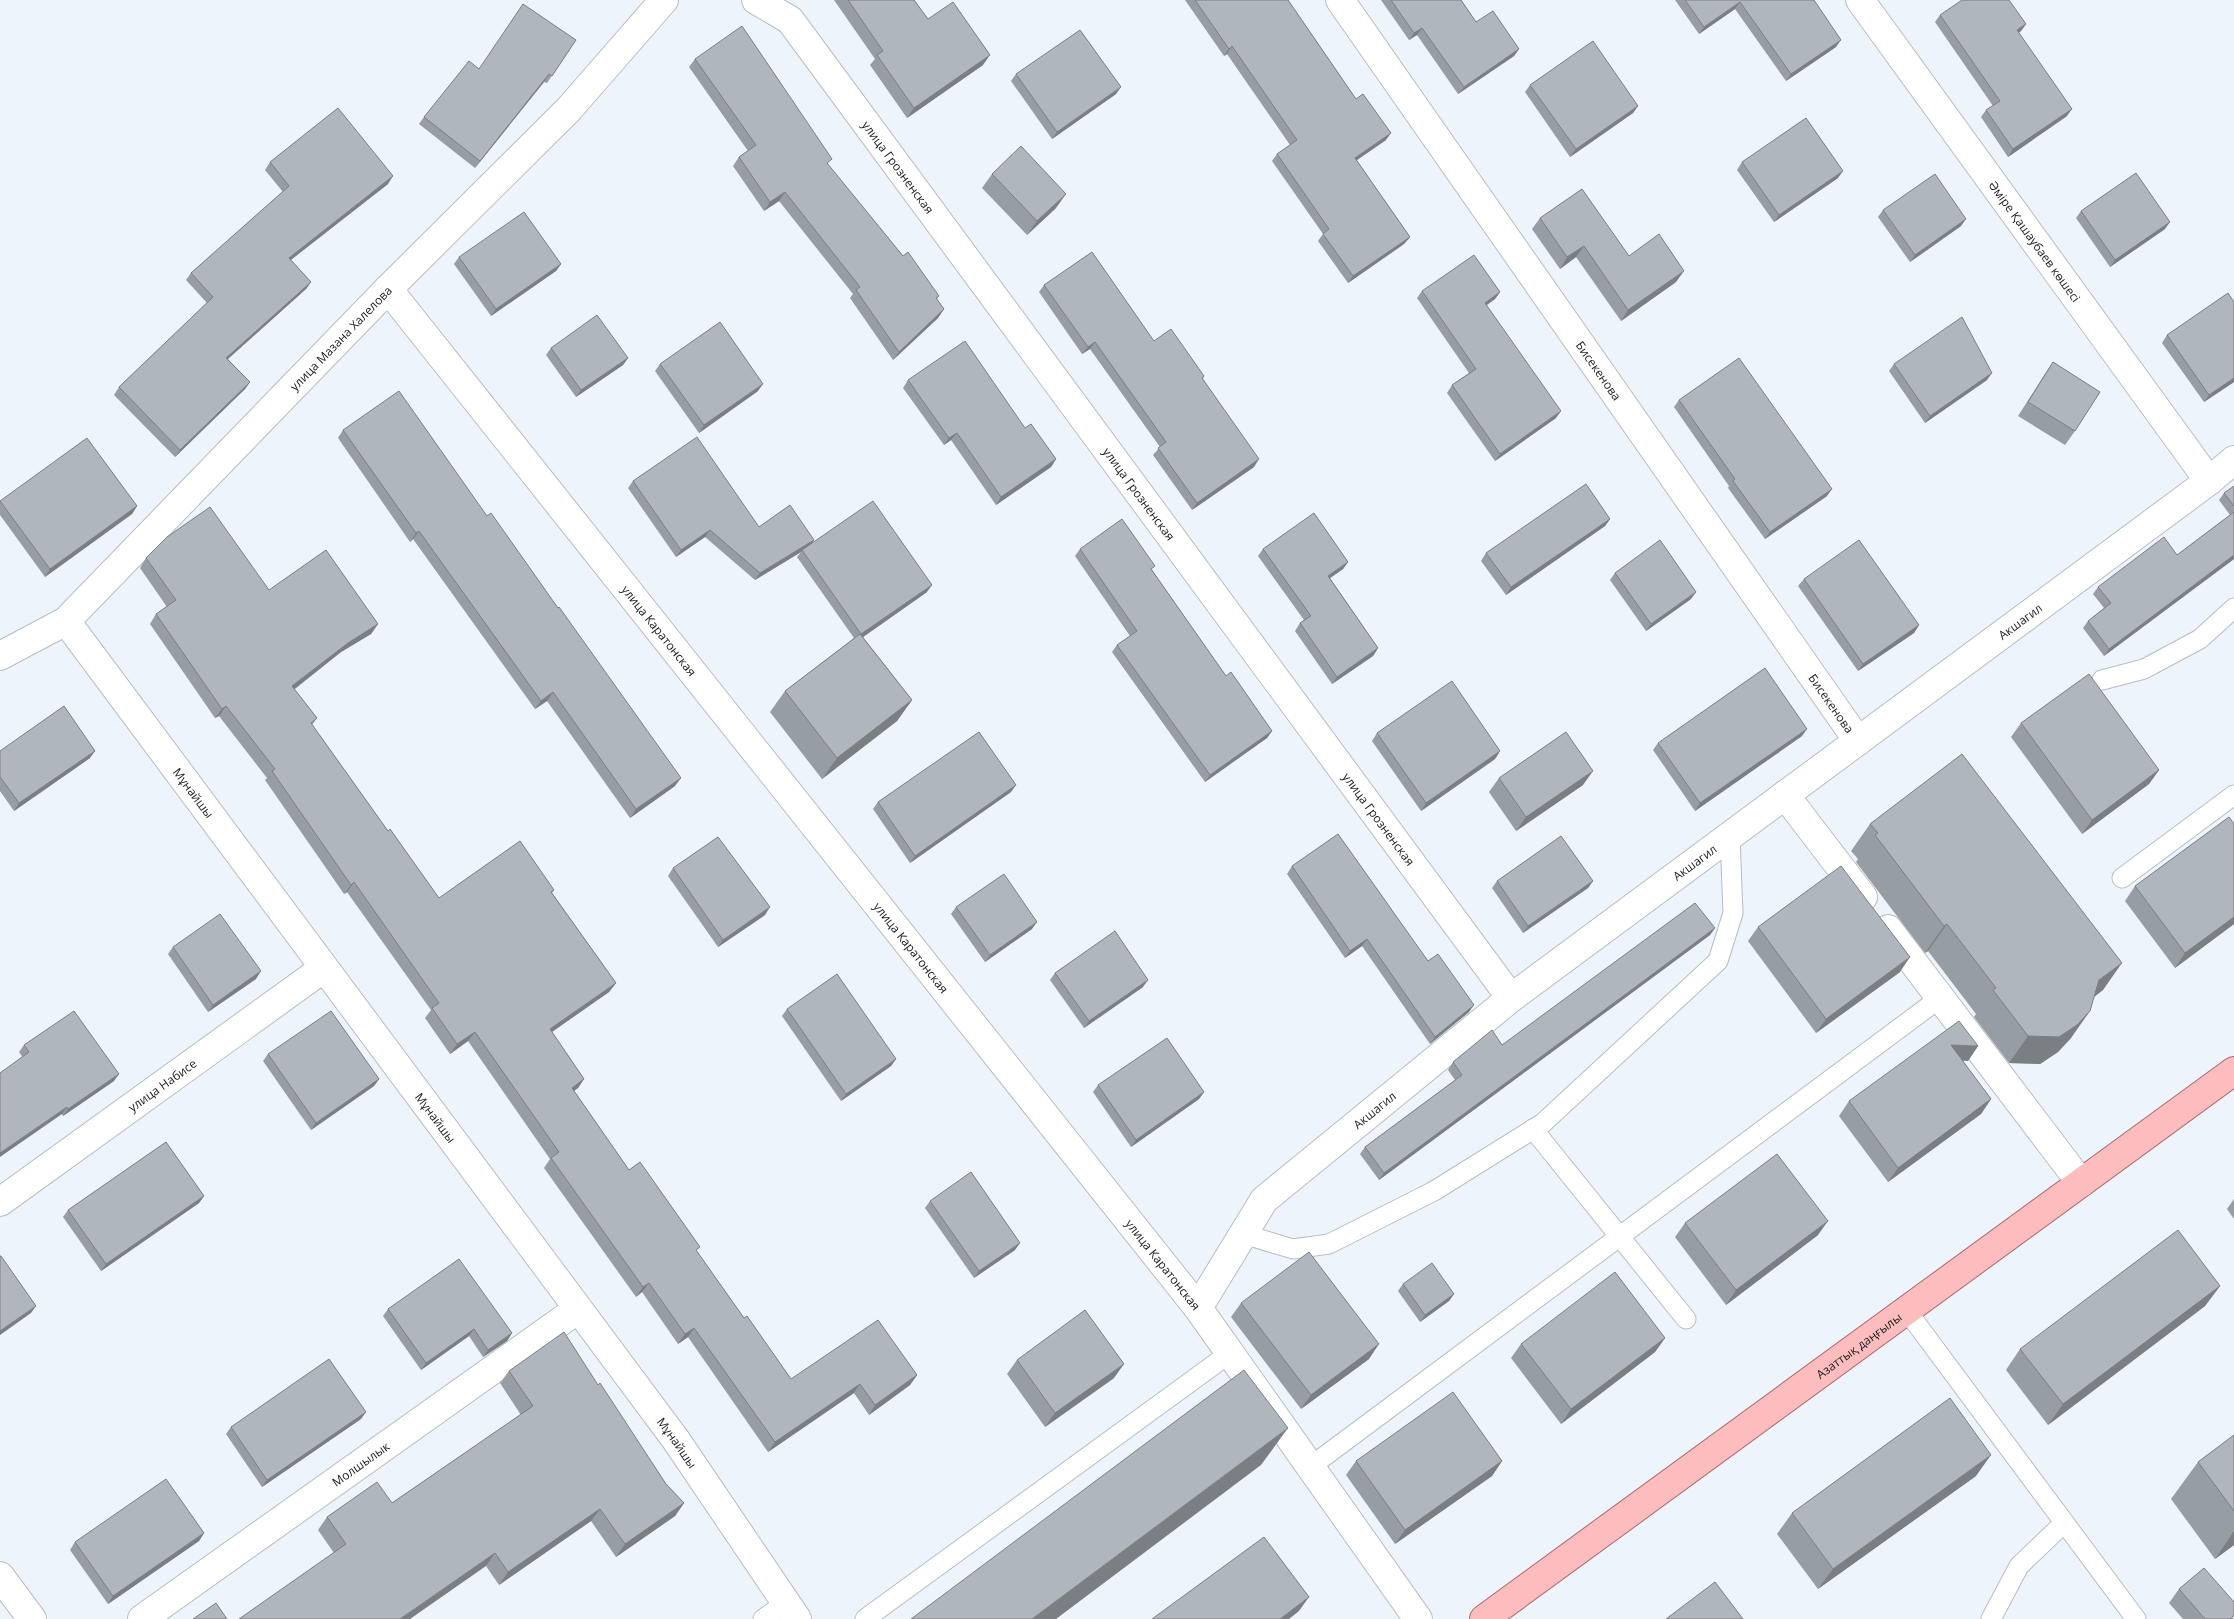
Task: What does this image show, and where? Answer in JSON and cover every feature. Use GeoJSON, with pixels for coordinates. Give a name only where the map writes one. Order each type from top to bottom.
{"type":"FeatureCollection","features":[{"type":"Feature","properties":{"kind":"main road","name":"Азаттық даңғылы"},"geometry":{"type":"LineString","coordinates":[[1484,1619],[2234,1071]]}},
{"type":"Feature","properties":{"kind":"street","name":"улица Мазана Халелова"},"geometry":{"type":"LineString","coordinates":[[0,656],[66,621],[388,289],[568,109],[664,0]]}},
{"type":"Feature","properties":{"kind":"street","name":"улица Грозненская"},"geometry":{"type":"LineString","coordinates":[[756,0],[790,20],[1511,998]]}},
{"type":"Feature","properties":{"kind":"street","name":"Бисекенова"},"geometry":{"type":"LineString","coordinates":[[1340,0],[1858,741]]}},
{"type":"Feature","properties":{"kind":"street","name":"Әміре Қашаубаев көшесі"},"geometry":{"type":"LineString","coordinates":[[1860,0],[2209,481]]}},
{"type":"Feature","properties":{"kind":"street","name":"улица Каратонская"},"geometry":{"type":"LineString","coordinates":[[388,289],[1198,1308],[1418,1619]]}},
{"type":"Feature","properties":{"kind":"street","name":"Акшагил"},"geometry":{"type":"LineString","coordinates":[[1198,1308],[1264,1200],[1511,998],[2209,481],[2234,460]]}},
{"type":"Feature","properties":{"kind":"street","name":"Мұнайшы"},"geometry":{"type":"LineString","coordinates":[[66,621],[676,1440],[791,1611]]}},
{"type":"Feature","properties":{"kind":"street"},"geometry":{"type":"LineString","coordinates":[[1785,795],[2081,1183]]}},
{"type":"Feature","properties":{"kind":"street","name":"улица Набисе"},"geometry":{"type":"LineString","coordinates":[[0,1202],[324,968]]}},
{"type":"Feature","properties":{"kind":"street","name":"Молшылык"},"geometry":{"type":"LineString","coordinates":[[142,1619],[578,1309]]}},
{"type":"Feature","properties":{"kind":"street"},"geometry":{"type":"LineString","coordinates":[[0,1576],[32,1619]]}},
{"type":"Feature","properties":{"kind":"lane"},"geometry":{"type":"LineString","coordinates":[[2102,680],[2144,669],[2160,661],[2200,639],[2234,608]]}},
{"type":"Feature","properties":{"kind":"lane"},"geometry":{"type":"LineString","coordinates":[[2122,878],[2234,795]]}},
{"type":"Feature","properties":{"kind":"lane"},"geometry":{"type":"LineString","coordinates":[[1243,1234],[1293,1249],[1329,1244],[1434,1191],[1543,1123],[1718,961],[1733,913],[1730,836]]}},
{"type":"Feature","properties":{"kind":"lane"},"geometry":{"type":"LineString","coordinates":[[1310,1467],[1940,998]]}},
{"type":"Feature","properties":{"kind":"lane"},"geometry":{"type":"LineString","coordinates":[[1533,1129],[1686,1319]]}},
{"type":"Feature","properties":{"kind":"lane"},"geometry":{"type":"LineString","coordinates":[[1907,1311],[2136,1619]]}},
{"type":"Feature","properties":{"kind":"lane"},"geometry":{"type":"LineString","coordinates":[[865,1619],[1230,1354]]}},
{"type":"Feature","properties":{"kind":"lane"},"geometry":{"type":"LineString","coordinates":[[1991,1619],[2019,1566],[2064,1523]]}},
{"type":"Feature","properties":{"kind":"lane"},"geometry":{"type":"LineString","coordinates":[[763,1619],[791,1611]]}},
{"type":"Feature","properties":{"kind":"building"},"geometry":{"type":"Polygon","coordinates":[[[848,0],[914,0],[928,19],[953,2],[990,55],[914,108],[877,55],[883,51],[848,0]]]}},
{"type":"Feature","properties":{"kind":"building"},"geometry":{"type":"Polygon","coordinates":[[[1195,0],[1288,0],[1356,99],[1363,94],[1391,133],[1355,158],[1410,237],[1353,276],[1323,234],[1329,229],[1277,154],[1297,140],[1232,46],[1229,49],[1195,0]]]}},
{"type":"Feature","properties":{"kind":"building"},"geometry":{"type":"Polygon","coordinates":[[[1391,0],[1461,0],[1476,22],[1493,11],[1519,49],[1464,87],[1422,28],[1414,33],[1391,0]]]}},
{"type":"Feature","properties":{"kind":"building"},"geometry":{"type":"Polygon","coordinates":[[[1685,0],[1814,0],[1841,40],[1791,74],[1740,2],[1704,27],[1685,0]]]}},
{"type":"Feature","properties":{"kind":"building"},"geometry":{"type":"Polygon","coordinates":[[[1962,0],[2009,0],[2026,24],[2017,30],[2072,109],[2013,149],[1986,110],[2000,101],[1940,15],[1962,0]]]}},
{"type":"Feature","properties":{"kind":"building"},"geometry":{"type":"Polygon","coordinates":[[[523,4],[576,40],[552,76],[549,74],[480,161],[424,117],[469,61],[479,69],[523,4]]]}},
{"type":"Feature","properties":{"kind":"building"},"geometry":{"type":"Polygon","coordinates":[[[742,26],[832,159],[827,163],[903,256],[908,252],[939,296],[936,298],[944,309],[899,352],[856,290],[860,287],[785,192],[770,202],[739,157],[756,145],[695,59],[742,26]]]}},
{"type":"Feature","properties":{"kind":"building"},"geometry":{"type":"Polygon","coordinates":[[[1080,30],[1121,87],[1057,132],[1016,74],[1080,30]]]}},
{"type":"Feature","properties":{"kind":"building"},"geometry":{"type":"Polygon","coordinates":[[[1593,41],[1638,106],[1576,149],[1530,85],[1593,41]]]}},
{"type":"Feature","properties":{"kind":"building"},"geometry":{"type":"Polygon","coordinates":[[[338,108],[393,176],[289,258],[311,282],[226,358],[250,382],[180,450],[119,387],[213,297],[191,273],[289,186],[270,162],[338,108]]]}},
{"type":"Feature","properties":{"kind":"building"},"geometry":{"type":"Polygon","coordinates":[[[1806,118],[1843,171],[1779,215],[1742,162],[1806,118]]]}},
{"type":"Feature","properties":{"kind":"building"},"geometry":{"type":"Polygon","coordinates":[[[1021,146],[1066,194],[1037,221],[992,174],[1021,146]]]}},
{"type":"Feature","properties":{"kind":"building"},"geometry":{"type":"Polygon","coordinates":[[[2136,173],[2170,222],[2115,260],[2081,211],[2136,173]]]}},
{"type":"Feature","properties":{"kind":"building"},"geometry":{"type":"Polygon","coordinates":[[[1935,174],[1966,219],[1915,255],[1883,210],[1935,174]]]}},
{"type":"Feature","properties":{"kind":"building"},"geometry":{"type":"Polygon","coordinates":[[[1582,189],[1629,256],[1659,234],[1684,271],[1628,310],[1584,246],[1567,257],[1540,218],[1582,189]]]}},
{"type":"Feature","properties":{"kind":"building"},"geometry":{"type":"Polygon","coordinates":[[[524,212],[561,264],[496,309],[459,257],[524,212]]]}},
{"type":"Feature","properties":{"kind":"building"},"geometry":{"type":"Polygon","coordinates":[[[1092,252],[1154,341],[1171,329],[1204,376],[1202,378],[1259,459],[1197,503],[1158,448],[1166,442],[1095,342],[1088,347],[1044,285],[1092,252]]]}},
{"type":"Feature","properties":{"kind":"building"},"geometry":{"type":"Polygon","coordinates":[[[1474,255],[1500,292],[1485,303],[1561,411],[1500,454],[1452,385],[1476,369],[1422,291],[1474,255]]]}},
{"type":"Feature","properties":{"kind":"building"},"geometry":{"type":"Polygon","coordinates":[[[2228,293],[2234,302],[2234,378],[2209,395],[2167,335],[2228,293]]]}},
{"type":"Feature","properties":{"kind":"building"},"geometry":{"type":"Polygon","coordinates":[[[597,315],[628,358],[581,390],[551,348],[597,315]]]}},
{"type":"Feature","properties":{"kind":"building"},"geometry":{"type":"Polygon","coordinates":[[[1962,317],[1992,373],[1930,416],[1894,364],[1962,317]]]}},
{"type":"Feature","properties":{"kind":"building"},"geometry":{"type":"Polygon","coordinates":[[[720,322],[763,384],[704,425],[660,364],[720,322]]]}},
{"type":"Feature","properties":{"kind":"building"},"geometry":{"type":"Polygon","coordinates":[[[965,341],[1025,428],[1031,424],[1056,459],[1001,497],[957,433],[949,438],[908,380],[965,341]]]}},
{"type":"Feature","properties":{"kind":"building"},"geometry":{"type":"Polygon","coordinates":[[[1739,358],[1832,489],[1770,532],[1733,481],[1735,479],[1679,400],[1739,358]]]}},
{"type":"Feature","properties":{"kind":"building"},"geometry":{"type":"Polygon","coordinates":[[[2053,362],[2100,392],[2075,431],[2028,402],[2053,362]]]}},
{"type":"Feature","properties":{"kind":"building"},"geometry":{"type":"Polygon","coordinates":[[[399,391],[487,516],[491,513],[681,778],[636,809],[553,692],[541,701],[419,531],[416,533],[343,430],[399,391]]]}},
{"type":"Feature","properties":{"kind":"building"},"geometry":{"type":"Polygon","coordinates":[[[697,437],[759,527],[790,505],[814,540],[760,573],[710,530],[681,550],[633,481],[697,437]]]}},
{"type":"Feature","properties":{"kind":"building"},"geometry":{"type":"Polygon","coordinates":[[[87,438],[137,506],[50,569],[0,501],[87,438]]]}},
{"type":"Feature","properties":{"kind":"building"},"geometry":{"type":"Polygon","coordinates":[[[1586,484],[1610,519],[1511,587],[1486,553],[1586,484]]]}},
{"type":"Feature","properties":{"kind":"building"},"geometry":{"type":"Polygon","coordinates":[[[2234,486],[2234,506],[2224,493],[2234,486]]]}},
{"type":"Feature","properties":{"kind":"building"},"geometry":{"type":"Polygon","coordinates":[[[873,501],[932,585],[861,634],[802,550],[873,501]]]}},
{"type":"Feature","properties":{"kind":"building"},"geometry":{"type":"Polygon","coordinates":[[[210,507],[269,590],[326,550],[378,624],[348,643],[292,686],[317,718],[311,723],[388,831],[390,829],[439,898],[520,841],[554,890],[551,892],[616,983],[550,1029],[584,1079],[572,1088],[629,1170],[640,1162],[700,1247],[696,1250],[744,1318],[747,1316],[791,1379],[878,1320],[917,1375],[875,1405],[860,1384],[775,1442],[694,1328],[685,1334],[649,1283],[643,1287],[551,1158],[559,1152],[475,1032],[457,1044],[432,1008],[439,1003],[354,882],[351,885],[272,771],[275,769],[226,706],[222,709],[156,614],[176,600],[146,558],[167,537],[210,507]]]}},
{"type":"Feature","properties":{"kind":"building"},"geometry":{"type":"Polygon","coordinates":[[[2234,512],[2234,555],[2109,649],[2088,621],[2111,603],[2098,587],[2164,537],[2177,555],[2234,512]]]}},
{"type":"Feature","properties":{"kind":"building"},"geometry":{"type":"Polygon","coordinates":[[[1314,513],[1348,562],[1328,576],[1378,648],[1337,677],[1300,623],[1311,616],[1263,549],[1314,513]]]}},
{"type":"Feature","properties":{"kind":"building"},"geometry":{"type":"Polygon","coordinates":[[[1122,519],[1155,566],[1151,569],[1226,676],[1231,672],[1272,731],[1210,775],[1117,645],[1137,631],[1080,549],[1122,519]]]}},
{"type":"Feature","properties":{"kind":"building"},"geometry":{"type":"Polygon","coordinates":[[[1660,540],[1696,592],[1651,624],[1615,573],[1660,540]]]}},
{"type":"Feature","properties":{"kind":"building"},"geometry":{"type":"Polygon","coordinates":[[[1859,540],[1919,625],[1863,664],[1804,579],[1859,540]]]}},
{"type":"Feature","properties":{"kind":"building"},"geometry":{"type":"Polygon","coordinates":[[[860,634],[912,700],[837,758],[785,691],[860,634]]]}},
{"type":"Feature","properties":{"kind":"building"},"geometry":{"type":"Polygon","coordinates":[[[1765,668],[1807,729],[1700,803],[1658,743],[1765,668]]]}},
{"type":"Feature","properties":{"kind":"building"},"geometry":{"type":"Polygon","coordinates":[[[2089,674],[2159,770],[2092,820],[2021,723],[2089,674]]]}},
{"type":"Feature","properties":{"kind":"building"},"geometry":{"type":"Polygon","coordinates":[[[1452,681],[1500,751],[1426,803],[1377,733],[1452,681]]]}},
{"type":"Feature","properties":{"kind":"building"},"geometry":{"type":"Polygon","coordinates":[[[64,706],[95,751],[19,803],[0,777],[0,751],[64,706]]]}},
{"type":"Feature","properties":{"kind":"building"},"geometry":{"type":"Polygon","coordinates":[[[979,732],[1016,785],[915,856],[878,802],[979,732]]]}},
{"type":"Feature","properties":{"kind":"building"},"geometry":{"type":"Polygon","coordinates":[[[1566,732],[1593,771],[1526,817],[1499,778],[1566,732]]]}},
{"type":"Feature","properties":{"kind":"building"},"geometry":{"type":"Polygon","coordinates":[[[1962,754],[2122,963],[2099,980],[2090,1011],[2077,1025],[2059,1037],[2028,1036],[1993,990],[1996,988],[1947,924],[1944,926],[1875,835],[1878,833],[1870,824],[1962,754]]]}},
{"type":"Feature","properties":{"kind":"building"},"geometry":{"type":"Polygon","coordinates":[[[2229,817],[2234,824],[2234,917],[2185,953],[2135,886],[2229,817]]]}},
{"type":"Feature","properties":{"kind":"building"},"geometry":{"type":"Polygon","coordinates":[[[1338,834],[1428,961],[1438,954],[1474,1005],[1435,1037],[1367,939],[1350,951],[1292,866],[1338,834]]]}},
{"type":"Feature","properties":{"kind":"building"},"geometry":{"type":"Polygon","coordinates":[[[1561,836],[1593,881],[1528,926],[1497,881],[1561,836]]]}},
{"type":"Feature","properties":{"kind":"building"},"geometry":{"type":"Polygon","coordinates":[[[718,837],[770,907],[723,940],[673,868],[718,837]]]}},
{"type":"Feature","properties":{"kind":"building"},"geometry":{"type":"Polygon","coordinates":[[[1841,866],[1910,957],[1826,1019],[1758,927],[1841,866]]]}},
{"type":"Feature","properties":{"kind":"building"},"geometry":{"type":"Polygon","coordinates":[[[1004,874],[1037,922],[990,955],[956,907],[1004,874]]]}},
{"type":"Feature","properties":{"kind":"building"},"geometry":{"type":"Polygon","coordinates":[[[1695,903],[1715,928],[1384,1173],[1365,1147],[1462,1075],[1453,1062],[1492,1030],[1502,1045],[1695,903]]]}},
{"type":"Feature","properties":{"kind":"building"},"geometry":{"type":"Polygon","coordinates":[[[220,914],[261,971],[213,1005],[173,947],[220,914]]]}},
{"type":"Feature","properties":{"kind":"building"},"geometry":{"type":"Polygon","coordinates":[[[1115,931],[1148,980],[1089,1021],[1055,973],[1115,931]]]}},
{"type":"Feature","properties":{"kind":"building"},"geometry":{"type":"Polygon","coordinates":[[[837,974],[896,1059],[846,1094],[787,1009],[837,974]]]}},
{"type":"Feature","properties":{"kind":"building"},"geometry":{"type":"Polygon","coordinates":[[[74,1011],[119,1074],[0,1153],[0,1073],[29,1052],[24,1045],[74,1011]]]}},
{"type":"Feature","properties":{"kind":"building"},"geometry":{"type":"Polygon","coordinates":[[[331,1011],[379,1079],[316,1123],[268,1054],[331,1011]]]}},
{"type":"Feature","properties":{"kind":"building"},"geometry":{"type":"Polygon","coordinates":[[[1959,1021],[1978,1046],[1951,1045],[1991,1099],[1898,1168],[1849,1101],[1959,1021]]]}},
{"type":"Feature","properties":{"kind":"building"},"geometry":{"type":"Polygon","coordinates":[[[1167,1038],[1204,1092],[1136,1140],[1098,1085],[1167,1038]]]}},
{"type":"Feature","properties":{"kind":"building"},"geometry":{"type":"Polygon","coordinates":[[[166,1142],[204,1196],[106,1264],[68,1210],[166,1142]]]}},
{"type":"Feature","properties":{"kind":"building"},"geometry":{"type":"Polygon","coordinates":[[[1777,1154],[1828,1221],[1736,1290],[1685,1223],[1777,1154]]]}},
{"type":"Feature","properties":{"kind":"building"},"geometry":{"type":"Polygon","coordinates":[[[971,1172],[1020,1243],[979,1271],[930,1201],[971,1172]]]}},
{"type":"Feature","properties":{"kind":"building"},"geometry":{"type":"Polygon","coordinates":[[[2178,1230],[2220,1286],[2063,1404],[2020,1349],[2178,1230]]]}},
{"type":"Feature","properties":{"kind":"building"},"geometry":{"type":"Polygon","coordinates":[[[1309,1252],[1379,1344],[1311,1395],[1241,1303],[1309,1252]]]}},
{"type":"Feature","properties":{"kind":"building"},"geometry":{"type":"Polygon","coordinates":[[[0,1256],[36,1306],[0,1331],[0,1256]]]}},
{"type":"Feature","properties":{"kind":"building"},"geometry":{"type":"Polygon","coordinates":[[[459,1259],[512,1333],[488,1350],[474,1329],[426,1363],[388,1309],[459,1259]]]}},
{"type":"Feature","properties":{"kind":"building"},"geometry":{"type":"Polygon","coordinates":[[[1432,1263],[1454,1294],[1425,1315],[1403,1284],[1432,1263]]]}},
{"type":"Feature","properties":{"kind":"building"},"geometry":{"type":"Polygon","coordinates":[[[1615,1272],[1665,1338],[1571,1409],[1521,1344],[1615,1272]]]}},
{"type":"Feature","properties":{"kind":"building"},"geometry":{"type":"Polygon","coordinates":[[[1085,1310],[1124,1364],[1055,1413],[1017,1360],[1085,1310]]]}},
{"type":"Feature","properties":{"kind":"building"},"geometry":{"type":"Polygon","coordinates":[[[564,1332],[666,1484],[684,1503],[625,1544],[600,1509],[508,1572],[495,1553],[400,1619],[239,1619],[346,1544],[327,1517],[377,1482],[392,1503],[533,1406],[509,1371],[564,1332]]]}},
{"type":"Feature","properties":{"kind":"building"},"geometry":{"type":"Polygon","coordinates":[[[329,1359],[366,1412],[267,1480],[231,1427],[329,1359]]]}},
{"type":"Feature","properties":{"kind":"building"},"geometry":{"type":"Polygon","coordinates":[[[1244,1370],[1288,1428],[1032,1619],[911,1619],[1244,1370]]]}},
{"type":"Feature","properties":{"kind":"building"},"geometry":{"type":"Polygon","coordinates":[[[1453,1392],[1502,1461],[1405,1530],[1356,1461],[1453,1392]]]}},
{"type":"Feature","properties":{"kind":"building"},"geometry":{"type":"Polygon","coordinates":[[[1950,1398],[1991,1455],[1833,1569],[1792,1513],[1950,1398]]]}},
{"type":"Feature","properties":{"kind":"building"},"geometry":{"type":"Polygon","coordinates":[[[2234,1435],[2234,1511],[2198,1462],[2234,1435]]]}},
{"type":"Feature","properties":{"kind":"building"},"geometry":{"type":"Polygon","coordinates":[[[166,1479],[204,1533],[113,1596],[75,1542],[166,1479]]]}},
{"type":"Feature","properties":{"kind":"building"},"geometry":{"type":"Polygon","coordinates":[[[1264,1537],[1309,1597],[1280,1619],[1152,1619],[1264,1537]]]}},
{"type":"Feature","properties":{"kind":"building"},"geometry":{"type":"Polygon","coordinates":[[[2204,1568],[2234,1602],[2234,1616],[2230,1619],[2205,1619],[2179,1589],[2204,1568]]]}},
{"type":"Feature","properties":{"kind":"building"},"geometry":{"type":"Polygon","coordinates":[[[1715,1582],[1743,1619],[1666,1619],[1715,1582]]]}},
{"type":"Feature","properties":{"kind":"building"},"geometry":{"type":"Polygon","coordinates":[[[216,1603],[227,1619],[193,1619],[216,1603]]]}}]}
